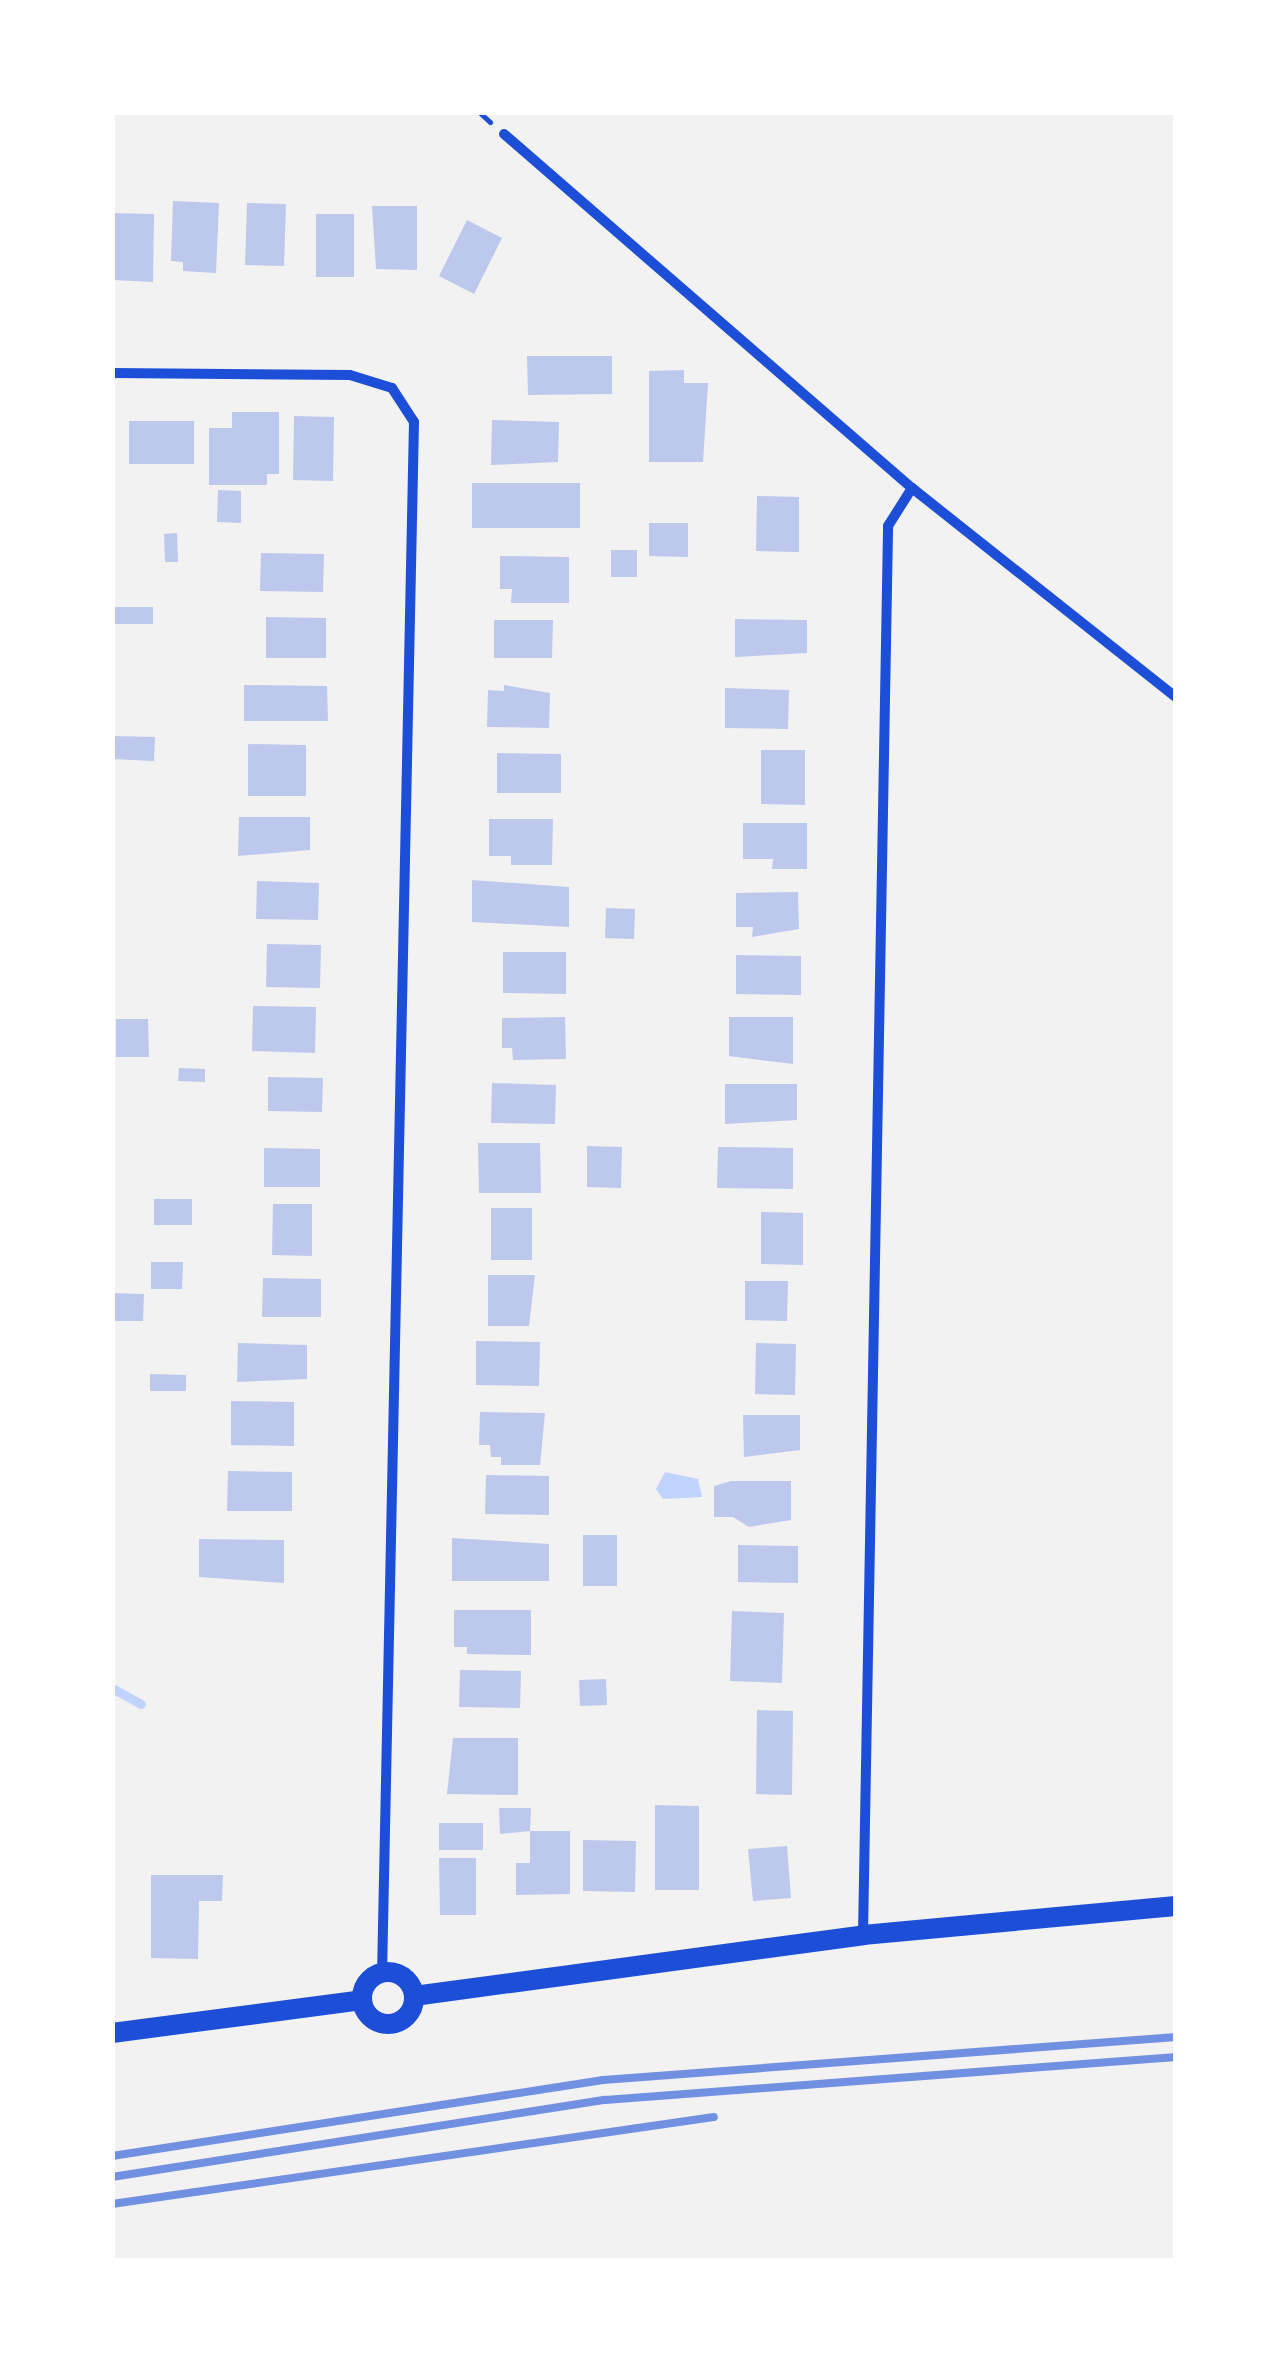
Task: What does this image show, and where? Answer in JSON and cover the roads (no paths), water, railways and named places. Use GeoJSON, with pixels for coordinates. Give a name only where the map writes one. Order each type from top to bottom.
{"type":"FeatureCollection","features":[{"type":"Feature","properties":{"kind":"main road"},"geometry":{"type":"LineString","coordinates":[[414,1996],[863,1935],[1176,1906]]}},
{"type":"Feature","properties":{"kind":"main road"},"geometry":{"type":"LineString","coordinates":[[382,1973],[400,1975],[414,1996],[404,2018],[390,2024],[370,2017],[362,2000],[364,1986],[382,1973]]}},
{"type":"Feature","properties":{"kind":"main road"},"geometry":{"type":"LineString","coordinates":[[112,2033],[362,2000]]}},
{"type":"Feature","properties":{"kind":"street"},"geometry":{"type":"LineString","coordinates":[[504,134],[912,488],[1176,697]]}},
{"type":"Feature","properties":{"kind":"street"},"geometry":{"type":"LineString","coordinates":[[112,374],[350,375],[392,388],[414,422],[382,1973]]}},
{"type":"Feature","properties":{"kind":"street"},"geometry":{"type":"LineString","coordinates":[[863,1935],[888,526],[912,488]]}},
{"type":"Feature","properties":{"kind":"water"},"geometry":{"type":"Polygon","coordinates":[[[665,1472],[698,1479],[702,1497],[663,1499],[656,1489],[665,1472]]]}},
{"type":"Feature","properties":{"kind":"waterway"},"geometry":{"type":"LineString","coordinates":[[112,1688],[141,1704]]}},
{"type":"Feature","properties":{"kind":"railway"},"geometry":{"type":"LineString","coordinates":[[112,2156],[603,2080],[1176,2037]]}},
{"type":"Feature","properties":{"kind":"railway"},"geometry":{"type":"LineString","coordinates":[[112,2177],[605,2100],[1176,2057]]}},
{"type":"Feature","properties":{"kind":"railway"},"geometry":{"type":"LineString","coordinates":[[112,2204],[714,2117]]}}]}
